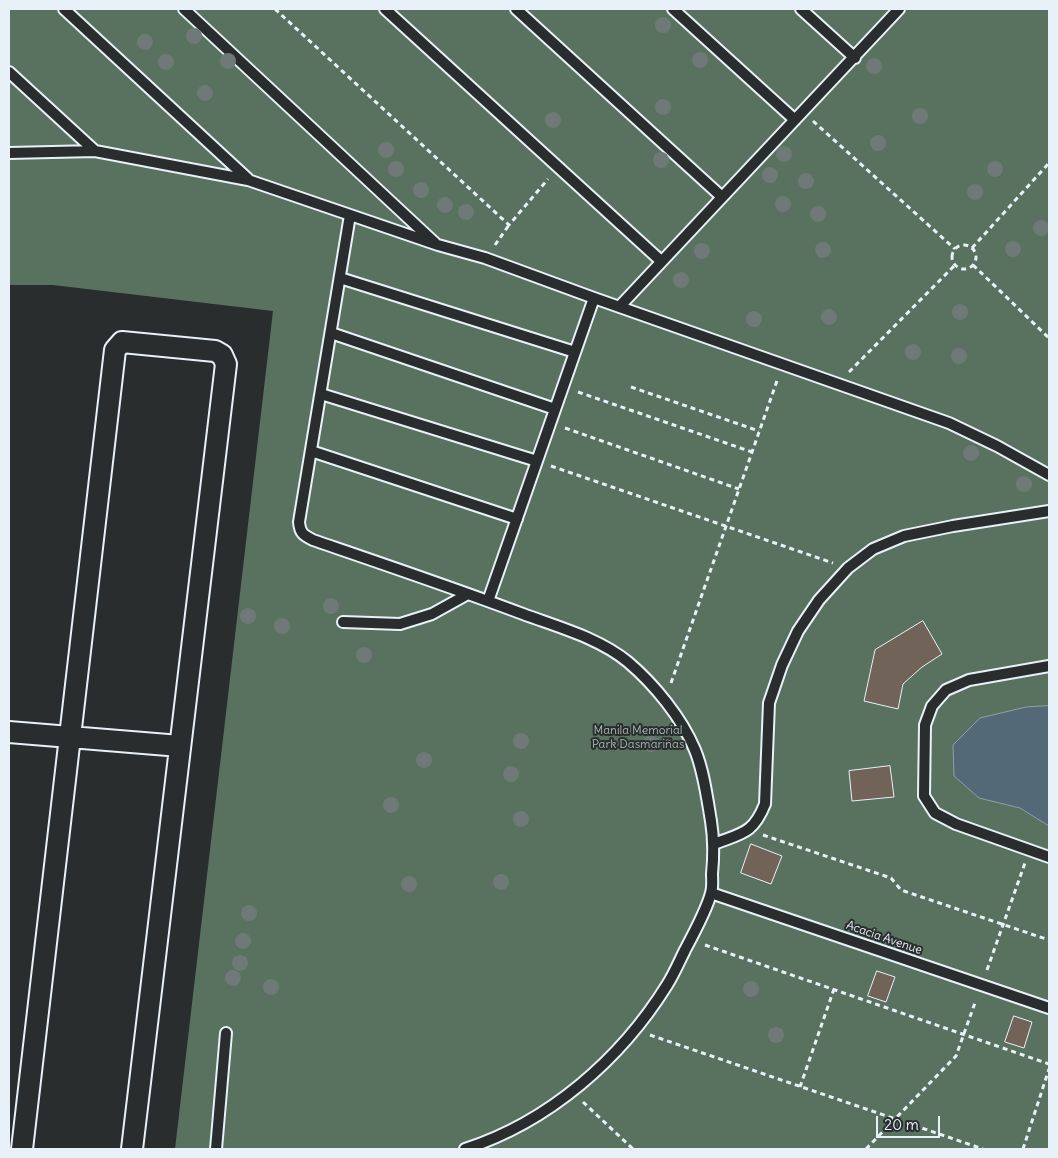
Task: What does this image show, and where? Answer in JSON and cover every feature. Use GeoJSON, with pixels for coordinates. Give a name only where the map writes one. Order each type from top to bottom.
{"type":"FeatureCollection","features":[{"type":"Feature","properties":{"kind":"street"},"geometry":{"type":"LineString","coordinates":[[22,1149],[115,350],[122,342],[215,351],[222,355],[226,364],[132,1149]]}},
{"type":"Feature","properties":{"kind":"street"},"geometry":{"type":"LineString","coordinates":[[9,732],[180,746]]}},
{"type":"Feature","properties":{"kind":"lane"},"geometry":{"type":"LineString","coordinates":[[64,9],[248,180]]}},
{"type":"Feature","properties":{"kind":"lane"},"geometry":{"type":"LineString","coordinates":[[184,9],[438,245]]}},
{"type":"Feature","properties":{"kind":"lane"},"geometry":{"type":"LineString","coordinates":[[385,9],[661,261]]}},
{"type":"Feature","properties":{"kind":"lane"},"geometry":{"type":"LineString","coordinates":[[516,9],[722,197]]}},
{"type":"Feature","properties":{"kind":"lane"},"geometry":{"type":"LineString","coordinates":[[673,9],[795,120]]}},
{"type":"Feature","properties":{"kind":"lane"},"geometry":{"type":"LineString","coordinates":[[801,9],[855,58]]}},
{"type":"Feature","properties":{"kind":"lane"},"geometry":{"type":"LineString","coordinates":[[620,306],[899,9]]}},
{"type":"Feature","properties":{"kind":"lane"},"geometry":{"type":"LineString","coordinates":[[9,72],[95,151]]}},
{"type":"Feature","properties":{"kind":"lane"},"geometry":{"type":"LineString","coordinates":[[9,153],[95,151],[248,180],[438,245],[486,258],[594,298],[949,422],[998,446],[1049,475]]}},
{"type":"Feature","properties":{"kind":"lane"},"geometry":{"type":"LineString","coordinates":[[350,215],[299,522],[302,534],[313,540],[576,633],[602,645],[627,661],[665,700],[695,750],[706,794],[714,844],[711,893],[668,984],[635,1030],[616,1052],[552,1106],[482,1144],[465,1149]]}},
{"type":"Feature","properties":{"kind":"lane"},"geometry":{"type":"LineString","coordinates":[[340,278],[575,352]]}},
{"type":"Feature","properties":{"kind":"lane"},"geometry":{"type":"LineString","coordinates":[[488,601],[594,298]]}},
{"type":"Feature","properties":{"kind":"lane"},"geometry":{"type":"LineString","coordinates":[[331,333],[555,409]]}},
{"type":"Feature","properties":{"kind":"lane"},"geometry":{"type":"LineString","coordinates":[[321,394],[537,461]]}},
{"type":"Feature","properties":{"kind":"lane"},"geometry":{"type":"LineString","coordinates":[[311,451],[517,519]]}},
{"type":"Feature","properties":{"kind":"lane"},"geometry":{"type":"LineString","coordinates":[[714,844],[749,830],[759,819],[765,804],[769,703],[782,665],[798,632],[819,600],[848,568],[873,549],[904,536],[953,526],[1049,511]]}},
{"type":"Feature","properties":{"kind":"lane"},"geometry":{"type":"LineString","coordinates":[[343,622],[400,624],[432,614],[468,594]]}},
{"type":"Feature","properties":{"kind":"lane"},"geometry":{"type":"LineString","coordinates":[[1049,666],[969,680],[946,690],[932,706],[925,725],[924,796],[935,813],[956,824],[1049,857]]}},
{"type":"Feature","properties":{"kind":"lane","name":"Acacia Avenue"},"geometry":{"type":"LineString","coordinates":[[711,893],[1049,1008]]}},
{"type":"Feature","properties":{"kind":"lane"},"geometry":{"type":"LineString","coordinates":[[216,1149],[226,1033]]}},
{"type":"Feature","properties":{"kind":"path"},"geometry":{"type":"LineString","coordinates":[[275,9],[509,225]]}},
{"type":"Feature","properties":{"kind":"path"},"geometry":{"type":"LineString","coordinates":[[803,112],[955,249]]}},
{"type":"Feature","properties":{"kind":"path"},"geometry":{"type":"LineString","coordinates":[[972,248],[1049,164]]}},
{"type":"Feature","properties":{"kind":"path"},"geometry":{"type":"LineString","coordinates":[[486,258],[509,225],[558,167]]}},
{"type":"Feature","properties":{"kind":"path"},"geometry":{"type":"LineString","coordinates":[[965,244],[972,248],[976,254],[975,262],[972,266],[963,270],[956,268],[951,259],[952,252],[957,246],[965,244]]}},
{"type":"Feature","properties":{"kind":"path"},"geometry":{"type":"LineString","coordinates":[[838,383],[955,265]]}},
{"type":"Feature","properties":{"kind":"path"},"geometry":{"type":"LineString","coordinates":[[972,266],[1049,338]]}},
{"type":"Feature","properties":{"kind":"path"},"geometry":{"type":"LineString","coordinates":[[665,700],[783,364]]}},
{"type":"Feature","properties":{"kind":"path"},"geometry":{"type":"LineString","coordinates":[[563,387],[752,452]]}},
{"type":"Feature","properties":{"kind":"path"},"geometry":{"type":"LineString","coordinates":[[630,387],[759,431]]}},
{"type":"Feature","properties":{"kind":"path"},"geometry":{"type":"LineString","coordinates":[[550,423],[739,489]]}},
{"type":"Feature","properties":{"kind":"path"},"geometry":{"type":"LineString","coordinates":[[537,461],[848,568]]}},
{"type":"Feature","properties":{"kind":"path"},"geometry":{"type":"LineString","coordinates":[[749,830],[891,878],[901,890],[1049,940]]}},
{"type":"Feature","properties":{"kind":"path"},"geometry":{"type":"LineString","coordinates":[[866,1149],[956,1056],[1030,850]]}},
{"type":"Feature","properties":{"kind":"path"},"geometry":{"type":"LineString","coordinates":[[690,940],[1049,1064]]}},
{"type":"Feature","properties":{"kind":"path"},"geometry":{"type":"LineString","coordinates":[[800,1087],[834,989]]}},
{"type":"Feature","properties":{"kind":"path"},"geometry":{"type":"LineString","coordinates":[[635,1030],[983,1149]]}},
{"type":"Feature","properties":{"kind":"path"},"geometry":{"type":"LineString","coordinates":[[1023,1149],[1049,1069]]}},
{"type":"Feature","properties":{"kind":"path"},"geometry":{"type":"LineString","coordinates":[[571,1091],[633,1149]]}},
{"type":"Feature","properties":{"kind":"green space","name":"Manila Memorial Park Dasmariñas"},"geometry":{"type":"Polygon","coordinates":[[[9,9],[1049,9],[1049,1149],[175,1149],[273,311],[53,285],[9,285],[9,9]]]}},
{"type":"Feature","properties":{"kind":"water"},"geometry":{"type":"Polygon","coordinates":[[[1049,706],[1049,826],[1020,808],[979,798],[954,776],[953,745],[980,718],[1026,707],[1049,706]]]}},
{"type":"Feature","properties":{"kind":"building"},"geometry":{"type":"Polygon","coordinates":[[[923,621],[942,654],[922,667],[903,684],[898,709],[864,701],[875,650],[923,621]]]}},
{"type":"Feature","properties":{"kind":"building"},"geometry":{"type":"Polygon","coordinates":[[[890,766],[894,797],[852,801],[849,771],[890,766]]]}},
{"type":"Feature","properties":{"kind":"building"},"geometry":{"type":"Polygon","coordinates":[[[751,844],[782,856],[771,884],[741,873],[751,844]]]}},
{"type":"Feature","properties":{"kind":"building"},"geometry":{"type":"Polygon","coordinates":[[[877,971],[895,977],[886,1002],[868,996],[877,971]]]}},
{"type":"Feature","properties":{"kind":"building"},"geometry":{"type":"Polygon","coordinates":[[[1014,1016],[1032,1022],[1024,1048],[1005,1042],[1014,1016]]]}}]}
